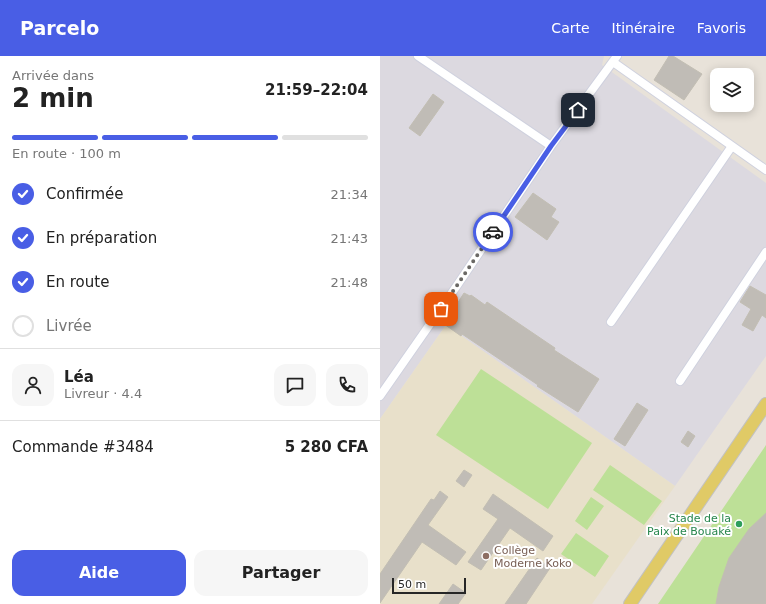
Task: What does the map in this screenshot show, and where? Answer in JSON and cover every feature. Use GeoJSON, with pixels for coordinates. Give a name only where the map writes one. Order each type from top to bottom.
{"type":"FeatureCollection","features":[{"type":"Feature","properties":{"kind":"main road"},"geometry":{"type":"LineString","coordinates":[[630,604],[766,404]]}},
{"type":"Feature","properties":{"kind":"street"},"geometry":{"type":"LineString","coordinates":[[418,56],[551,146]]}},
{"type":"Feature","properties":{"kind":"street"},"geometry":{"type":"LineString","coordinates":[[380,396],[551,146],[615,59],[766,170]]}},
{"type":"Feature","properties":{"kind":"street"},"geometry":{"type":"LineString","coordinates":[[611,322],[732,146]]}},
{"type":"Feature","properties":{"kind":"street"},"geometry":{"type":"LineString","coordinates":[[680,381],[766,252]]}},
{"type":"Feature","properties":{"kind":"shaded area"},"geometry":{"type":"Polygon","coordinates":[[[380,56],[604,56],[602,65],[766,183],[766,356],[675,486],[446,325],[380,419],[380,56]]]}},
{"type":"Feature","properties":{"kind":"shaded area"},"geometry":{"type":"Polygon","coordinates":[[[446,325],[675,486],[592,604],[380,604],[380,419],[446,325]]]}},
{"type":"Feature","properties":{"kind":"green space"},"geometry":{"type":"Polygon","coordinates":[[[481,369],[592,443],[548,509],[436,435],[481,369]]]}},
{"type":"Feature","properties":{"kind":"green space","name":"Stade de la Paix de Bouaké"},"geometry":{"type":"Polygon","coordinates":[[[766,445],[766,604],[658,604],[766,445]]]}},
{"type":"Feature","properties":{"kind":"green space"},"geometry":{"type":"Polygon","coordinates":[[[610,465],[662,501],[644,525],[593,490],[610,465]]]}},
{"type":"Feature","properties":{"kind":"green space"},"geometry":{"type":"Polygon","coordinates":[[[591,497],[604,506],[587,530],[575,521],[591,497]]]}},
{"type":"Feature","properties":{"kind":"green space"},"geometry":{"type":"Polygon","coordinates":[[[576,533],[609,556],[595,577],[561,554],[576,533]]]}},
{"type":"Feature","properties":{"kind":"building"},"geometry":{"type":"Polygon","coordinates":[[[669,56],[673,56],[702,74],[684,100],[654,80],[669,56]]]}},
{"type":"Feature","properties":{"kind":"building"},"geometry":{"type":"Polygon","coordinates":[[[433,94],[444,102],[420,136],[409,128],[433,94]]]}},
{"type":"Feature","properties":{"kind":"building"},"geometry":{"type":"Polygon","coordinates":[[[533,193],[556,209],[551,217],[559,222],[547,240],[515,217],[533,193]]]}},
{"type":"Feature","properties":{"kind":"building"},"geometry":{"type":"Polygon","coordinates":[[[750,286],[766,295],[766,318],[762,315],[753,331],[742,325],[751,309],[740,302],[750,286]]]}},
{"type":"Feature","properties":{"kind":"building"},"geometry":{"type":"Polygon","coordinates":[[[464,293],[470,296],[471,295],[485,305],[487,302],[555,348],[554,350],[599,379],[578,412],[537,386],[538,385],[462,334],[461,336],[444,324],[464,293]]]}},
{"type":"Feature","properties":{"kind":"building"},"geometry":{"type":"Polygon","coordinates":[[[637,403],[648,410],[625,446],[614,439],[637,403]]]}},
{"type":"Feature","properties":{"kind":"building"},"geometry":{"type":"Polygon","coordinates":[[[688,431],[695,436],[688,447],[681,442],[688,431]]]}},
{"type":"Feature","properties":{"kind":"building"},"geometry":{"type":"Polygon","coordinates":[[[464,470],[472,475],[464,487],[456,481],[464,470]]]}},
{"type":"Feature","properties":{"kind":"building"},"geometry":{"type":"Polygon","coordinates":[[[440,491],[448,497],[428,525],[466,552],[456,565],[422,542],[380,603],[380,574],[431,499],[434,500],[440,491]]]}},
{"type":"Feature","properties":{"kind":"building"},"geometry":{"type":"Polygon","coordinates":[[[493,494],[553,536],[543,551],[510,528],[481,570],[468,562],[498,519],[483,509],[493,494]]]}},
{"type":"Feature","properties":{"kind":"building"},"geometry":{"type":"Polygon","coordinates":[[[766,513],[766,604],[716,604],[719,587],[729,558],[749,529],[766,513]]]}},
{"type":"Feature","properties":{"kind":"building"},"geometry":{"type":"Polygon","coordinates":[[[537,558],[550,568],[526,604],[505,604],[537,558]]]}},
{"type":"Feature","properties":{"kind":"building"},"geometry":{"type":"Polygon","coordinates":[[[453,584],[466,593],[458,604],[439,604],[453,584]]]}},
{"type":"Feature","properties":{"kind":"way so far"},"geometry":{"type":"LineString","coordinates":[[441,309],[493,232]]}},
{"type":"Feature","properties":{"kind":"place","name":"Stade de la Paix de Bouaké"},"geometry":{"type":"Point","coordinates":[739,524]}},
{"type":"Feature","properties":{"kind":"place","name":"Collège Moderne Koko"},"geometry":{"type":"Point","coordinates":[486,556]}},
{"type":"Feature","properties":{"kind":"route"},"geometry":{"type":"LineString","coordinates":[[493,232],[551,146],[578,110]]}}]}
